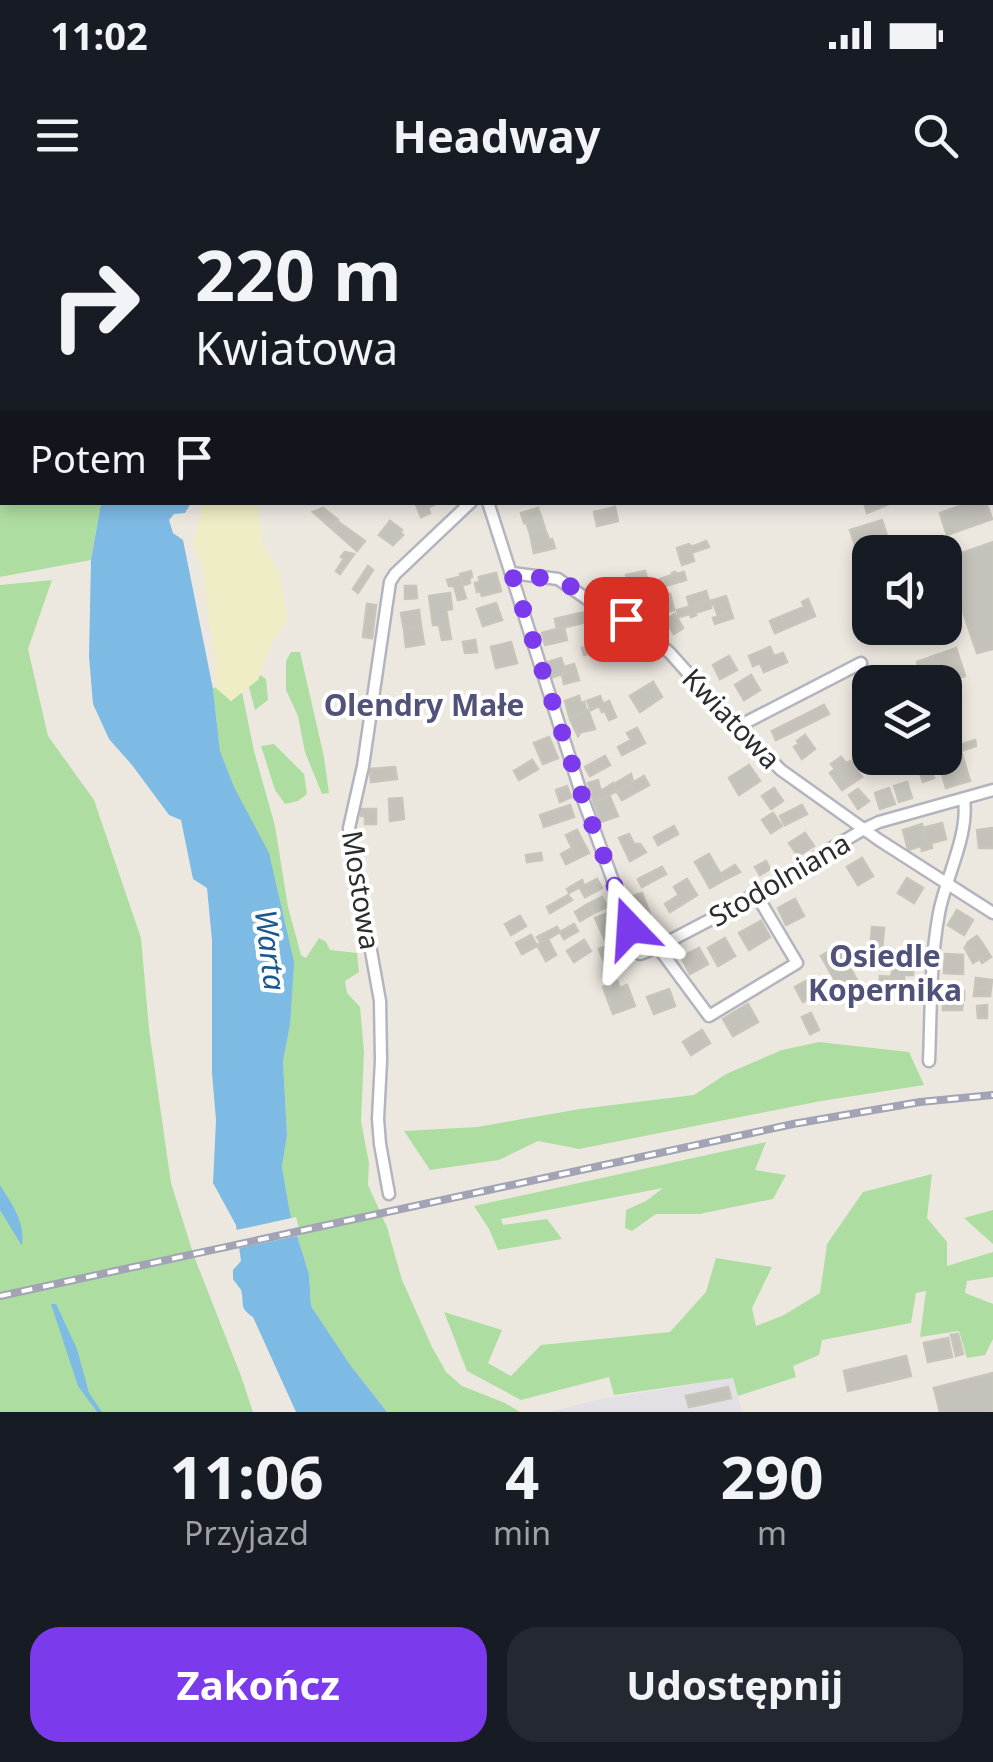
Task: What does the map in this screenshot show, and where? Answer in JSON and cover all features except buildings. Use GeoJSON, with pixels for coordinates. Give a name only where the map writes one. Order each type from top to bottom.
{"type":"FeatureCollection","features":[{"type":"Feature","properties":{"kind":"street","name":"Mostowa"},"geometry":{"type":"LineString","coordinates":[[388,1194],[378,1120],[380,1001],[349,820],[363,766],[390,582],[468,505]]}},
{"type":"Feature","properties":{"kind":"street"},"geometry":{"type":"LineString","coordinates":[[489,505],[512,574]]}},
{"type":"Feature","properties":{"kind":"street","name":"Kwiatowa"},"geometry":{"type":"LineString","coordinates":[[512,574],[558,580],[600,608],[640,626],[670,653],[737,728],[794,780],[993,913]]}},
{"type":"Feature","properties":{"kind":"street","name":"Stodolniana"},"geometry":{"type":"LineString","coordinates":[[512,574],[584,802],[640,954],[756,894],[879,822],[993,790]]}},
{"type":"Feature","properties":{"kind":"street"},"geometry":{"type":"LineString","coordinates":[[737,728],[861,663]]}},
{"type":"Feature","properties":{"kind":"street"},"geometry":{"type":"LineString","coordinates":[[929,1062],[934,942],[964,820],[964,799]]}},
{"type":"Feature","properties":{"kind":"street"},"geometry":{"type":"LineString","coordinates":[[658,948],[709,1016],[797,964],[756,894]]}},
{"type":"Feature","properties":{"kind":"shaded area"},"geometry":{"type":"Polygon","coordinates":[[[733,1378],[742,1412],[549,1412],[601,1399],[733,1378]]]}},
{"type":"Feature","properties":{"kind":"green space"},"geometry":{"type":"Polygon","coordinates":[[[0,505],[101,505],[91,560],[0,577],[0,505]]]}},
{"type":"Feature","properties":{"kind":"green space"},"geometry":{"type":"Polygon","coordinates":[[[52,580],[28,649],[48,736],[94,800],[141,938],[149,1029],[171,1183],[253,1412],[0,1412],[0,585],[52,580]]]}},
{"type":"Feature","properties":{"kind":"green space"},"geometry":{"type":"Polygon","coordinates":[[[291,652],[300,652],[329,793],[322,794],[286,690],[286,661],[291,652]]]}},
{"type":"Feature","properties":{"kind":"green space"},"geometry":{"type":"Polygon","coordinates":[[[260,675],[266,679],[268,700],[255,710],[249,687],[260,675]]]}},
{"type":"Feature","properties":{"kind":"green space"},"geometry":{"type":"Polygon","coordinates":[[[215,687],[231,701],[242,692],[301,955],[306,958],[319,938],[330,950],[357,953],[359,972],[345,981],[347,993],[360,1007],[364,1052],[361,1121],[369,1163],[368,1185],[387,1227],[402,1280],[446,1372],[462,1386],[520,1412],[387,1412],[350,1366],[311,1306],[309,1274],[290,1213],[282,1167],[287,1135],[283,1061],[290,1025],[235,789],[220,751],[215,687]]]}},
{"type":"Feature","properties":{"kind":"green space"},"geometry":{"type":"Polygon","coordinates":[[[274,744],[304,774],[307,794],[298,801],[285,804],[275,790],[261,746],[274,744]]]}},
{"type":"Feature","properties":{"kind":"green space"},"geometry":{"type":"Polygon","coordinates":[[[819,1042],[909,1052],[924,1085],[821,1101],[579,1149],[538,1141],[499,1160],[430,1170],[404,1131],[477,1127],[694,1095],[726,1074],[782,1050],[819,1042]]]}},
{"type":"Feature","properties":{"kind":"green space"},"geometry":{"type":"Polygon","coordinates":[[[766,1142],[755,1170],[786,1175],[773,1199],[699,1214],[656,1214],[632,1231],[625,1228],[626,1210],[663,1188],[501,1219],[503,1225],[547,1219],[562,1239],[498,1250],[474,1206],[766,1142]]]}},
{"type":"Feature","properties":{"kind":"green space"},"geometry":{"type":"Polygon","coordinates":[[[932,1174],[927,1218],[947,1242],[947,1266],[993,1252],[993,1277],[967,1281],[965,1293],[993,1304],[993,1339],[985,1355],[967,1358],[959,1331],[920,1337],[926,1291],[916,1293],[911,1323],[822,1340],[819,1355],[793,1366],[796,1377],[738,1396],[733,1378],[614,1395],[609,1377],[521,1400],[467,1371],[444,1312],[502,1330],[488,1363],[511,1376],[541,1345],[670,1332],[706,1292],[716,1258],[772,1267],[752,1308],[756,1326],[784,1315],[820,1293],[827,1244],[863,1192],[932,1174]]]}},
{"type":"Feature","properties":{"kind":"green space"},"geometry":{"type":"Polygon","coordinates":[[[993,1210],[993,1244],[964,1218],[993,1210]]]}},
{"type":"Feature","properties":{"kind":"sand"},"geometry":{"type":"Polygon","coordinates":[[[203,505],[257,505],[263,545],[279,571],[288,619],[271,645],[258,680],[231,701],[215,687],[215,656],[202,566],[193,545],[203,505]]]}},
{"type":"Feature","properties":{"kind":"water","name":"Warta"},"geometry":{"type":"Polygon","coordinates":[[[101,505],[190,505],[185,513],[174,514],[169,520],[173,533],[183,540],[213,689],[220,751],[269,853],[294,962],[283,1061],[287,1135],[282,1167],[290,1213],[309,1274],[311,1306],[387,1412],[296,1412],[233,1279],[233,1270],[241,1261],[236,1225],[213,1183],[216,1120],[207,888],[193,879],[181,820],[169,815],[109,739],[93,704],[89,656],[91,560],[101,505]]]}},
{"type":"Feature","properties":{"kind":"water"},"geometry":{"type":"Polygon","coordinates":[[[0,1185],[20,1221],[22,1246],[0,1210],[0,1185]]]}},
{"type":"Feature","properties":{"kind":"water"},"geometry":{"type":"Polygon","coordinates":[[[51,1304],[56,1304],[77,1349],[89,1393],[102,1412],[97,1412],[78,1386],[51,1304]]]}},
{"type":"Feature","properties":{"kind":"pier"},"geometry":{"type":"Polygon","coordinates":[[[296,1217],[301,1235],[235,1249],[232,1231],[296,1217]]]}},
{"type":"Feature","properties":{"kind":"railway"},"geometry":{"type":"LineString","coordinates":[[0,1296],[793,1124],[920,1102],[993,1095]]}},
{"type":"Feature","properties":{"kind":"district","name":"Olendry Małe"},"geometry":{"type":"Point","coordinates":[424,704]}},
{"type":"Feature","properties":{"kind":"district","name":"Osiedle Kopernika"},"geometry":{"type":"Point","coordinates":[885,972]}},
{"type":"Feature","properties":{"kind":"route"},"geometry":{"type":"LineString","coordinates":[[626,619],[600,608],[558,580],[512,574],[584,802],[630,928]]}}]}
